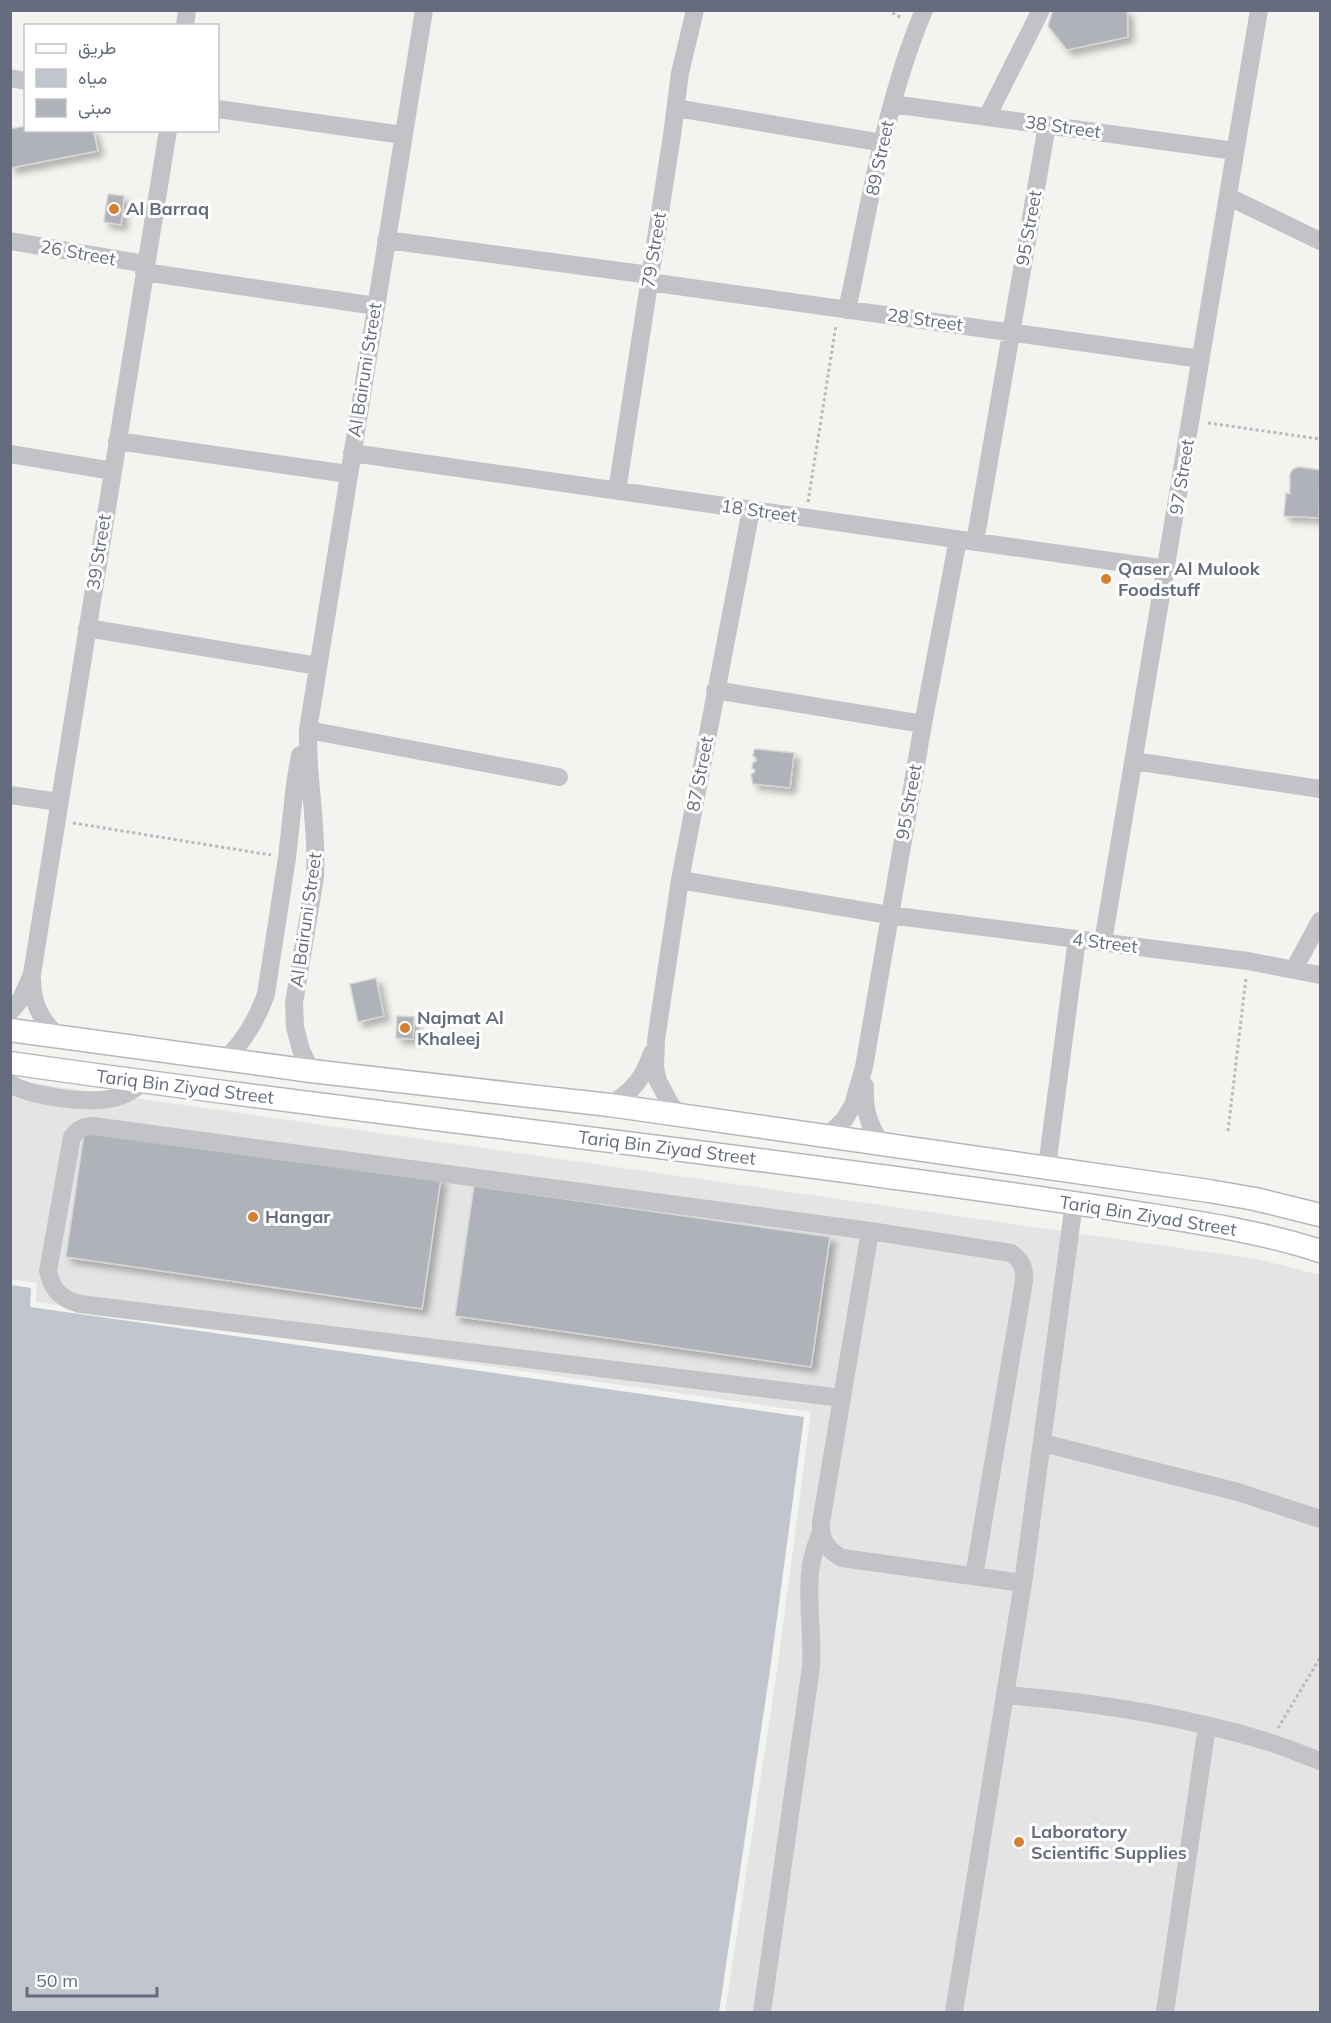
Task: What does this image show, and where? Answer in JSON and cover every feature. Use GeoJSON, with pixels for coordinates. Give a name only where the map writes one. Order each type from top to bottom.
{"type":"FeatureCollection","features":[{"type":"Feature","properties":{"kind":"main road","name":"Tariq Bin Ziyad Street"},"geometry":{"type":"LineString","coordinates":[[10,1030],[311,1071],[681,1115],[1047,1166],[1255,1199],[1320,1215]]}},
{"type":"Feature","properties":{"kind":"main road","name":"Tariq Bin Ziyad Street"},"geometry":{"type":"LineString","coordinates":[[10,1063],[1074,1203],[1260,1234],[1320,1251]]}},
{"type":"Feature","properties":{"kind":"main road"},"geometry":{"type":"LineString","coordinates":[[821,1168],[827,1136]]}},
{"type":"Feature","properties":{"kind":"street","name":"Al Bairuni Street"},"geometry":{"type":"LineString","coordinates":[[311,1071],[301,1050],[295,1027],[294,1003],[315,878],[316,838],[307,759],[308,730],[424,10]]}},
{"type":"Feature","properties":{"kind":"street","name":"79 Street"},"geometry":{"type":"LineString","coordinates":[[616,491],[680,73],[695,10]]}},
{"type":"Feature","properties":{"kind":"street","name":"89 Street"},"geometry":{"type":"LineString","coordinates":[[843,309],[892,104],[909,48],[924,10]]}},
{"type":"Feature","properties":{"kind":"street"},"geometry":{"type":"LineString","coordinates":[[987,117],[1041,10]]}},
{"type":"Feature","properties":{"kind":"street","name":"97 Street"},"geometry":{"type":"LineString","coordinates":[[1103,942],[1259,10]]}},
{"type":"Feature","properties":{"kind":"street","name":"38 Street"},"geometry":{"type":"LineString","coordinates":[[892,104],[1235,151]]}},
{"type":"Feature","properties":{"kind":"street"},"geometry":{"type":"LineString","coordinates":[[676,108],[883,143]]}},
{"type":"Feature","properties":{"kind":"street"},"geometry":{"type":"LineString","coordinates":[[219,109],[403,135]]}},
{"type":"Feature","properties":{"kind":"street","name":"95 Street"},"geometry":{"type":"LineString","coordinates":[[827,1136],[844,1120],[854,1106],[864,1067],[923,724],[967,540],[1010,332],[1047,125]]}},
{"type":"Feature","properties":{"kind":"street","name":"39 Street"},"geometry":{"type":"LineString","coordinates":[[59,1037],[48,1028],[37,1009],[32,988],[32,974],[168,132]]}},
{"type":"Feature","properties":{"kind":"street"},"geometry":{"type":"LineString","coordinates":[[1229,197],[1320,241]]}},
{"type":"Feature","properties":{"kind":"street","name":"28 Street"},"geometry":{"type":"LineString","coordinates":[[386,240],[650,278],[843,309],[1201,359]]}},
{"type":"Feature","properties":{"kind":"street","name":"26 Street"},"geometry":{"type":"LineString","coordinates":[[10,241],[145,268],[376,306]]}},
{"type":"Feature","properties":{"kind":"street"},"geometry":{"type":"LineString","coordinates":[[117,441],[348,474]]}},
{"type":"Feature","properties":{"kind":"street","name":"18 Street"},"geometry":{"type":"LineString","coordinates":[[351,453],[1167,568]]}},
{"type":"Feature","properties":{"kind":"street"},"geometry":{"type":"LineString","coordinates":[[10,454],[112,471]]}},
{"type":"Feature","properties":{"kind":"street","name":"87 Street"},"geometry":{"type":"LineString","coordinates":[[681,1115],[671,1105],[658,1081],[655,1068],[656,1040],[680,880],[715,690],[752,510]]}},
{"type":"Feature","properties":{"kind":"street"},"geometry":{"type":"LineString","coordinates":[[87,628],[318,666]]}},
{"type":"Feature","properties":{"kind":"street"},"geometry":{"type":"LineString","coordinates":[[715,690],[923,724]]}},
{"type":"Feature","properties":{"kind":"street","name":"Al Bairuni Street"},"geometry":{"type":"LineString","coordinates":[[225,1060],[250,1030],[260,1013],[266,994],[287,858],[295,784],[308,730]]}},
{"type":"Feature","properties":{"kind":"street"},"geometry":{"type":"LineString","coordinates":[[308,730],[559,777]]}},
{"type":"Feature","properties":{"kind":"street"},"geometry":{"type":"LineString","coordinates":[[1134,761],[1320,789]]}},
{"type":"Feature","properties":{"kind":"street"},"geometry":{"type":"LineString","coordinates":[[10,795],[59,802]]}},
{"type":"Feature","properties":{"kind":"street","name":"4 Street"},"geometry":{"type":"LineString","coordinates":[[680,880],[889,915],[1248,961],[1320,975]]}},
{"type":"Feature","properties":{"kind":"street"},"geometry":{"type":"LineString","coordinates":[[1294,969],[1320,921]]}},
{"type":"Feature","properties":{"kind":"street"},"geometry":{"type":"LineString","coordinates":[[1047,1166],[1077,939]]}},
{"type":"Feature","properties":{"kind":"street","name":"39 Street"},"geometry":{"type":"LineString","coordinates":[[10,1012],[21,999],[32,974]]}},
{"type":"Feature","properties":{"kind":"street","name":"87 Street"},"geometry":{"type":"LineString","coordinates":[[609,1106],[621,1099],[640,1080],[647,1068],[656,1040]]}},
{"type":"Feature","properties":{"kind":"street","name":"95 Street"},"geometry":{"type":"LineString","coordinates":[[864,1067],[866,1111],[880,1143]]}},
{"type":"Feature","properties":{"kind":"street"},"geometry":{"type":"LineString","coordinates":[[10,1084],[25,1090],[50,1095],[102,1100],[124,1095],[143,1082]]}},
{"type":"Feature","properties":{"kind":"street"},"geometry":{"type":"LineString","coordinates":[[842,1398],[68,1301],[57,1294],[48,1271],[72,1137],[77,1130],[93,1126],[1011,1252],[1020,1260],[1024,1270],[974,1576]]}},
{"type":"Feature","properties":{"kind":"street"},"geometry":{"type":"LineString","coordinates":[[954,2013],[1023,1583],[1074,1203]]}},
{"type":"Feature","properties":{"kind":"street"},"geometry":{"type":"LineString","coordinates":[[762,2013],[811,1667],[810,1571],[820,1532],[870,1231]]}},
{"type":"Feature","properties":{"kind":"street"},"geometry":{"type":"LineString","coordinates":[[1043,1443],[1238,1492],[1320,1519]]}},
{"type":"Feature","properties":{"kind":"street"},"geometry":{"type":"LineString","coordinates":[[820,1532],[827,1548],[842,1558],[1023,1583]]}},
{"type":"Feature","properties":{"kind":"street"},"geometry":{"type":"LineString","coordinates":[[1005,1695],[1141,1711],[1270,1742],[1320,1761]]}},
{"type":"Feature","properties":{"kind":"street"},"geometry":{"type":"LineString","coordinates":[[1165,2013],[1207,1726]]}},
{"type":"Feature","properties":{"kind":"path"},"geometry":{"type":"LineString","coordinates":[[805,518],[843,309]]}},
{"type":"Feature","properties":{"kind":"path"},"geometry":{"type":"LineString","coordinates":[[1191,421],[1320,439]]}},
{"type":"Feature","properties":{"kind":"path"},"geometry":{"type":"LineString","coordinates":[[56,821],[287,858]]}},
{"type":"Feature","properties":{"kind":"path"},"geometry":{"type":"LineString","coordinates":[[1228,1131],[1248,961]]}},
{"type":"Feature","properties":{"kind":"path"},"geometry":{"type":"LineString","coordinates":[[1270,1742],[1320,1658]]}},
{"type":"Feature","properties":{"kind":"shaded area"},"geometry":{"type":"Polygon","coordinates":[[[10,1080],[1257,1259],[1320,1275],[1320,2012],[725,2012],[777,1671],[811,1412],[36,1302],[37,1283],[11,1279],[10,1080]]]}},
{"type":"Feature","properties":{"kind":"water"},"geometry":{"type":"Polygon","coordinates":[[[10,1285],[31,1288],[30,1307],[804,1417],[770,1670],[719,2012],[11,2012],[10,1285]]]}},
{"type":"Feature","properties":{"kind":"building"},"geometry":{"type":"Polygon","coordinates":[[[1053,10],[1127,10],[1128,37],[1067,50],[1048,26],[1053,10]]]}},
{"type":"Feature","properties":{"kind":"building"},"geometry":{"type":"Polygon","coordinates":[[[24,126],[24,132],[93,132],[98,151],[10,168],[10,129],[24,126]]]}},
{"type":"Feature","properties":{"kind":"building","name":"Al Barraq"},"geometry":{"type":"Polygon","coordinates":[[[108,194],[124,196],[121,225],[104,222],[108,194]]]}},
{"type":"Feature","properties":{"kind":"building"},"geometry":{"type":"Polygon","coordinates":[[[1299,467],[1320,470],[1319,518],[1284,516],[1286,493],[1290,494],[1290,474],[1293,469],[1299,467]]]}},
{"type":"Feature","properties":{"kind":"building"},"geometry":{"type":"Polygon","coordinates":[[[756,749],[794,753],[790,788],[753,784],[751,774],[755,770],[752,768],[756,761],[753,756],[756,749]]]}},
{"type":"Feature","properties":{"kind":"building"},"geometry":{"type":"Polygon","coordinates":[[[376,978],[384,1016],[358,1022],[350,984],[376,978]]]}},
{"type":"Feature","properties":{"kind":"building","name":"Najmat Al Khaleej"},"geometry":{"type":"Polygon","coordinates":[[[397,1016],[414,1017],[413,1039],[396,1038],[397,1016]]]}},
{"type":"Feature","properties":{"kind":"building","name":"Hangar"},"geometry":{"type":"Polygon","coordinates":[[[85,1127],[441,1178],[422,1309],[66,1257],[85,1127]]]}},
{"type":"Feature","properties":{"kind":"building"},"geometry":{"type":"Polygon","coordinates":[[[474,1186],[830,1237],[811,1367],[455,1316],[474,1186]]]}},
{"type":"Feature","properties":{"kind":"place","name":"Al Barraq"},"geometry":{"type":"Point","coordinates":[114,209]}},
{"type":"Feature","properties":{"kind":"place","name":"Qaser Al Mulook Foodstuff"},"geometry":{"type":"Point","coordinates":[1106,579]}},
{"type":"Feature","properties":{"kind":"place","name":"Najmat Al Khaleej"},"geometry":{"type":"Point","coordinates":[405,1028]}},
{"type":"Feature","properties":{"kind":"place","name":"Hangar"},"geometry":{"type":"Point","coordinates":[253,1217]}},
{"type":"Feature","properties":{"kind":"place","name":"Laboratory Scientific Supplies"},"geometry":{"type":"Point","coordinates":[1019,1842]}}]}
